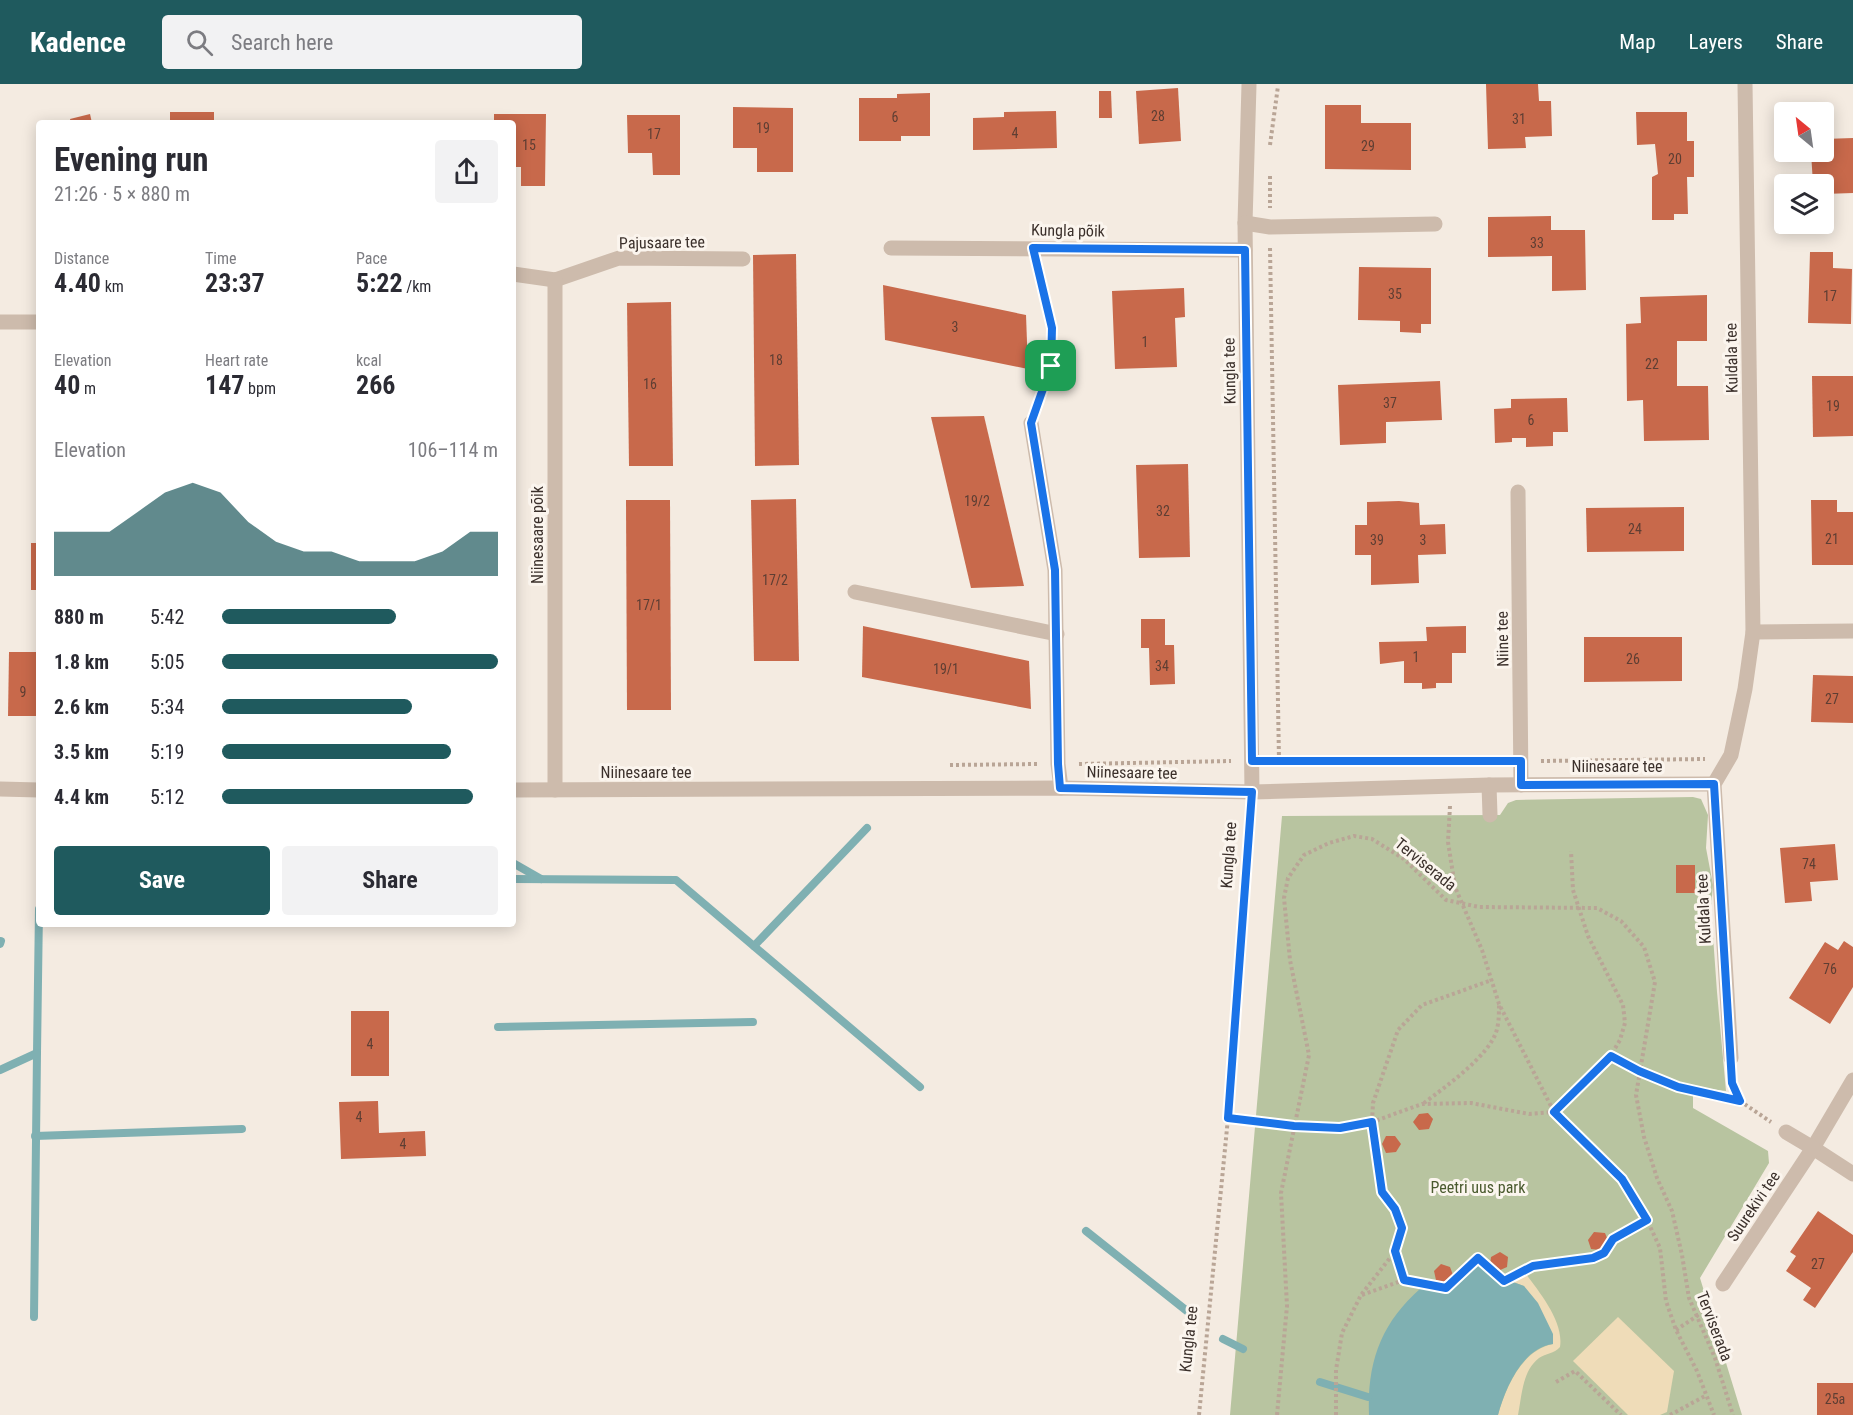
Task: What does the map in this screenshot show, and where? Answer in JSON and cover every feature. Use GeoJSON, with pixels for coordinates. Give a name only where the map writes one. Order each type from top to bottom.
{"type":"FeatureCollection","features":[{"type":"Feature","properties":{"kind":"street","name":"Kuldala tee"},"geometry":{"type":"LineString","coordinates":[[1731,1058],[1714,784],[1731,755],[1745,688],[1753,632],[1745,84]]}},
{"type":"Feature","properties":{"kind":"street","name":"Kungla tee"},"geometry":{"type":"LineString","coordinates":[[1249,85],[1245,250],[1252,792]]}},
{"type":"Feature","properties":{"kind":"street"},"geometry":{"type":"LineString","coordinates":[[1245,224],[1270,227],[1435,224]]}},
{"type":"Feature","properties":{"kind":"street","name":"Kungla põik"},"geometry":{"type":"LineString","coordinates":[[891,248],[1245,250]]}},
{"type":"Feature","properties":{"kind":"street","name":"Pajusaare tee"},"geometry":{"type":"LineString","coordinates":[[516,274],[555,280],[619,258],[742,259]]}},
{"type":"Feature","properties":{"kind":"street","name":"Niinesaare põik"},"geometry":{"type":"LineString","coordinates":[[555,280],[555,790]]}},
{"type":"Feature","properties":{"kind":"street"},"geometry":{"type":"LineString","coordinates":[[0,322],[36,322]]}},
{"type":"Feature","properties":{"kind":"street"},"geometry":{"type":"LineString","coordinates":[[1031,423],[1055,570],[1060,788]]}},
{"type":"Feature","properties":{"kind":"street","name":"Niine tee"},"geometry":{"type":"LineString","coordinates":[[1518,492],[1521,785]]}},
{"type":"Feature","properties":{"kind":"street"},"geometry":{"type":"LineString","coordinates":[[855,592],[1057,634]]}},
{"type":"Feature","properties":{"kind":"street"},"geometry":{"type":"LineString","coordinates":[[1753,632],[1853,631]]}},
{"type":"Feature","properties":{"kind":"street","name":"Niinesaare tee"},"geometry":{"type":"LineString","coordinates":[[516,790],[1060,788],[1252,792],[1489,785],[1714,784]]}},
{"type":"Feature","properties":{"kind":"street"},"geometry":{"type":"LineString","coordinates":[[1489,785],[1490,815]]}},
{"type":"Feature","properties":{"kind":"street"},"geometry":{"type":"LineString","coordinates":[[0,789],[36,790]]}},
{"type":"Feature","properties":{"kind":"street","name":"Suurekivi tee"},"geometry":{"type":"LineString","coordinates":[[1723,1284],[1813,1148],[1853,1080]]}},
{"type":"Feature","properties":{"kind":"street"},"geometry":{"type":"LineString","coordinates":[[1786,1132],[1853,1174]]}},
{"type":"Feature","properties":{"kind":"path"},"geometry":{"type":"LineString","coordinates":[[1270,151],[1278,86]]}},
{"type":"Feature","properties":{"kind":"path"},"geometry":{"type":"LineString","coordinates":[[1270,173],[1279,760]]}},
{"type":"Feature","properties":{"kind":"path"},"geometry":{"type":"LineString","coordinates":[[1031,423],[1051,366],[1052,328],[1033,248]]}},
{"type":"Feature","properties":{"kind":"path"},"geometry":{"type":"LineString","coordinates":[[939,765],[1279,760],[1706,759],[1712,753]]}},
{"type":"Feature","properties":{"kind":"path"},"geometry":{"type":"LineString","coordinates":[[1451,761],[1448,842],[1455,887],[1482,950],[1499,1004],[1554,1112],[1622,1179],[1647,1220],[1660,1248],[1666,1301],[1676,1330],[1697,1371],[1714,1415]]}},
{"type":"Feature","properties":{"kind":"path","name":"Kungla tee"},"geometry":{"type":"LineString","coordinates":[[1199,1415],[1228,1118],[1252,792]]}},
{"type":"Feature","properties":{"kind":"path","name":"Terviserada"},"geometry":{"type":"LineString","coordinates":[[1278,1415],[1287,1306],[1281,1193],[1309,1055],[1290,960],[1284,898],[1288,878],[1304,855],[1329,843],[1354,836],[1372,838],[1404,859],[1446,900],[1479,907],[1597,908],[1621,921],[1644,947],[1654,982],[1636,1095],[1644,1137],[1657,1178],[1672,1211],[1689,1298],[1715,1358],[1733,1415]]}},
{"type":"Feature","properties":{"kind":"path"},"geometry":{"type":"LineString","coordinates":[[1422,1104],[1471,1103],[1529,1113],[1554,1112],[1611,1056],[1620,1040],[1625,1023],[1623,1005],[1588,936],[1573,891],[1571,851]]}},
{"type":"Feature","properties":{"kind":"path"},"geometry":{"type":"LineString","coordinates":[[1336,1415],[1336,1370],[1342,1333],[1361,1295],[1395,1251],[1402,1228],[1395,1209],[1382,1192],[1372,1122],[1373,1103],[1398,1029],[1422,1005],[1492,980]]}},
{"type":"Feature","properties":{"kind":"path"},"geometry":{"type":"LineString","coordinates":[[1228,1118],[1294,1126],[1340,1128],[1372,1122],[1422,1104],[1462,1074],[1480,1056],[1497,1031],[1499,1004]]}},
{"type":"Feature","properties":{"kind":"path"},"geometry":{"type":"LineString","coordinates":[[1611,1056],[1639,1071],[1678,1087],[1740,1101],[1786,1132]]}},
{"type":"Feature","properties":{"kind":"path"},"geometry":{"type":"LineString","coordinates":[[1731,1058],[1732,1083],[1740,1101]]}},
{"type":"Feature","properties":{"kind":"path"},"geometry":{"type":"LineString","coordinates":[[1361,1295],[1404,1280],[1446,1288],[1478,1258],[1504,1281],[1533,1266],[1593,1258],[1604,1253],[1613,1239],[1647,1220]]}},
{"type":"Feature","properties":{"kind":"path"},"geometry":{"type":"LineString","coordinates":[[1395,1251],[1404,1280]]}},
{"type":"Feature","properties":{"kind":"path"},"geometry":{"type":"LineString","coordinates":[[1676,1330],[1697,1317],[1723,1284]]}},
{"type":"Feature","properties":{"kind":"path"},"geometry":{"type":"LineString","coordinates":[[1556,1382],[1575,1371],[1621,1415]]}},
{"type":"Feature","properties":{"kind":"path"},"geometry":{"type":"LineString","coordinates":[[1670,1415],[1706,1396]]}},
{"type":"Feature","properties":{"kind":"green space","name":"Peetri uus park"},"geometry":{"type":"Polygon","coordinates":[[[1693,797],[1701,799],[1708,815],[1706,848],[1713,885],[1711,908],[1726,1091],[1693,1087],[1693,1108],[1768,1151],[1769,1163],[1700,1278],[1742,1415],[1230,1415],[1282,816],[1500,815],[1508,803],[1516,800],[1693,797]]]}},
{"type":"Feature","properties":{"kind":"sand"},"geometry":{"type":"Polygon","coordinates":[[[1526,1274],[1555,1318],[1560,1347],[1533,1363],[1526,1377],[1518,1415],[1498,1415],[1517,1371],[1532,1354],[1553,1344],[1524,1286],[1513,1282],[1526,1274]]]}},
{"type":"Feature","properties":{"kind":"sand"},"geometry":{"type":"Polygon","coordinates":[[[1618,1317],[1674,1371],[1667,1412],[1660,1415],[1628,1415],[1573,1361],[1618,1317]]]}},
{"type":"Feature","properties":{"kind":"water"},"geometry":{"type":"Polygon","coordinates":[[[1478,1262],[1502,1286],[1513,1282],[1524,1286],[1538,1303],[1553,1334],[1553,1344],[1532,1353],[1516,1371],[1498,1415],[1369,1415],[1374,1361],[1386,1330],[1396,1315],[1421,1288],[1447,1293],[1478,1262]]]}},
{"type":"Feature","properties":{"kind":"building"},"geometry":{"type":"Polygon","coordinates":[[[1486,84],[1538,84],[1539,101],[1551,101],[1552,136],[1525,137],[1526,148],[1488,149],[1486,84]]]}},
{"type":"Feature","properties":{"kind":"building"},"geometry":{"type":"Polygon","coordinates":[[[1178,88],[1181,141],[1139,144],[1136,91],[1178,88]]]}},
{"type":"Feature","properties":{"kind":"building"},"geometry":{"type":"Polygon","coordinates":[[[1099,91],[1111,91],[1112,118],[1099,118],[1099,91]]]}},
{"type":"Feature","properties":{"kind":"building"},"geometry":{"type":"Polygon","coordinates":[[[930,93],[930,136],[901,136],[901,141],[859,141],[859,98],[897,98],[897,94],[930,93]]]}},
{"type":"Feature","properties":{"kind":"building"},"geometry":{"type":"Polygon","coordinates":[[[1325,105],[1361,105],[1361,123],[1411,123],[1411,170],[1325,169],[1325,105]]]}},
{"type":"Feature","properties":{"kind":"building"},"geometry":{"type":"Polygon","coordinates":[[[733,107],[793,108],[793,172],[757,172],[757,148],[733,148],[733,107]]]}},
{"type":"Feature","properties":{"kind":"building"},"geometry":{"type":"Polygon","coordinates":[[[1056,111],[1057,148],[973,150],[973,118],[1004,117],[1004,112],[1056,111]]]}},
{"type":"Feature","properties":{"kind":"building"},"geometry":{"type":"Polygon","coordinates":[[[170,112],[214,112],[214,120],[170,120],[170,112]]]}},
{"type":"Feature","properties":{"kind":"building"},"geometry":{"type":"Polygon","coordinates":[[[1636,112],[1687,112],[1687,141],[1694,141],[1694,177],[1687,177],[1688,214],[1674,214],[1674,220],[1652,220],[1652,177],[1658,174],[1655,144],[1637,145],[1636,112]]]}},
{"type":"Feature","properties":{"kind":"building"},"geometry":{"type":"Polygon","coordinates":[[[90,114],[91,120],[70,120],[90,114]]]}},
{"type":"Feature","properties":{"kind":"building"},"geometry":{"type":"Polygon","coordinates":[[[494,114],[546,114],[545,186],[521,186],[521,167],[516,167],[516,120],[494,120],[494,114]]]}},
{"type":"Feature","properties":{"kind":"building"},"geometry":{"type":"Polygon","coordinates":[[[627,115],[680,115],[680,175],[653,175],[652,153],[628,153],[627,115]]]}},
{"type":"Feature","properties":{"kind":"building"},"geometry":{"type":"Polygon","coordinates":[[[1853,138],[1853,193],[1834,194],[1834,174],[1812,174],[1812,162],[1834,162],[1834,139],[1853,138]]]}},
{"type":"Feature","properties":{"kind":"building"},"geometry":{"type":"Polygon","coordinates":[[[1551,216],[1551,230],[1585,230],[1586,290],[1552,291],[1552,256],[1488,257],[1488,217],[1551,216]]]}},
{"type":"Feature","properties":{"kind":"building"},"geometry":{"type":"Polygon","coordinates":[[[1810,252],[1833,252],[1833,268],[1852,269],[1851,324],[1808,323],[1810,252]]]}},
{"type":"Feature","properties":{"kind":"building"},"geometry":{"type":"Polygon","coordinates":[[[796,254],[799,465],[755,466],[753,255],[796,254]]]}},
{"type":"Feature","properties":{"kind":"building"},"geometry":{"type":"Polygon","coordinates":[[[1359,267],[1431,268],[1431,324],[1421,324],[1421,333],[1400,332],[1400,321],[1358,320],[1359,267]]]}},
{"type":"Feature","properties":{"kind":"building"},"geometry":{"type":"Polygon","coordinates":[[[883,285],[1026,315],[1028,369],[885,340],[883,285]]]}},
{"type":"Feature","properties":{"kind":"building"},"geometry":{"type":"Polygon","coordinates":[[[1184,288],[1185,317],[1175,318],[1177,367],[1115,369],[1112,291],[1184,288]]]}},
{"type":"Feature","properties":{"kind":"building"},"geometry":{"type":"Polygon","coordinates":[[[1707,295],[1707,341],[1677,341],[1677,386],[1708,386],[1709,440],[1644,441],[1643,400],[1627,401],[1626,324],[1641,323],[1640,297],[1707,295]]]}},
{"type":"Feature","properties":{"kind":"building"},"geometry":{"type":"Polygon","coordinates":[[[671,302],[673,466],[629,466],[627,303],[671,302]]]}},
{"type":"Feature","properties":{"kind":"building"},"geometry":{"type":"Polygon","coordinates":[[[1812,376],[1853,376],[1853,436],[1813,437],[1812,376]]]}},
{"type":"Feature","properties":{"kind":"building"},"geometry":{"type":"Polygon","coordinates":[[[1440,381],[1442,420],[1386,422],[1386,443],[1340,445],[1338,385],[1440,381]]]}},
{"type":"Feature","properties":{"kind":"building"},"geometry":{"type":"Polygon","coordinates":[[[1567,398],[1568,432],[1553,432],[1553,446],[1526,447],[1526,438],[1512,438],[1512,442],[1495,443],[1494,409],[1511,408],[1511,399],[1567,398]]]}},
{"type":"Feature","properties":{"kind":"building"},"geometry":{"type":"Polygon","coordinates":[[[984,416],[1024,586],[971,588],[931,417],[984,416]]]}},
{"type":"Feature","properties":{"kind":"building"},"geometry":{"type":"Polygon","coordinates":[[[1188,464],[1190,557],[1139,558],[1136,465],[1188,464]]]}},
{"type":"Feature","properties":{"kind":"building"},"geometry":{"type":"Polygon","coordinates":[[[796,499],[799,661],[754,661],[751,500],[796,499]]]}},
{"type":"Feature","properties":{"kind":"building"},"geometry":{"type":"Polygon","coordinates":[[[626,500],[670,500],[671,710],[627,710],[626,500]]]}},
{"type":"Feature","properties":{"kind":"building"},"geometry":{"type":"Polygon","coordinates":[[[1811,500],[1837,500],[1837,512],[1853,512],[1853,565],[1812,565],[1811,500]]]}},
{"type":"Feature","properties":{"kind":"building"},"geometry":{"type":"Polygon","coordinates":[[[1367,502],[1419,503],[1420,525],[1445,524],[1446,554],[1418,555],[1419,583],[1371,585],[1371,555],[1355,555],[1355,525],[1367,525],[1367,502]]]}},
{"type":"Feature","properties":{"kind":"building"},"geometry":{"type":"Polygon","coordinates":[[[1684,507],[1684,551],[1587,552],[1586,508],[1684,507]]]}},
{"type":"Feature","properties":{"kind":"building"},"geometry":{"type":"Polygon","coordinates":[[[31,543],[36,543],[36,590],[31,590],[31,543]]]}},
{"type":"Feature","properties":{"kind":"building"},"geometry":{"type":"Polygon","coordinates":[[[1141,619],[1165,619],[1165,645],[1174,645],[1175,684],[1150,685],[1149,648],[1141,648],[1141,619]]]}},
{"type":"Feature","properties":{"kind":"building"},"geometry":{"type":"Polygon","coordinates":[[[863,626],[1029,661],[1031,709],[862,677],[863,626]]]}},
{"type":"Feature","properties":{"kind":"building"},"geometry":{"type":"Polygon","coordinates":[[[1466,626],[1466,653],[1452,653],[1452,683],[1436,683],[1436,688],[1422,689],[1422,683],[1404,683],[1404,661],[1380,664],[1379,642],[1427,641],[1426,627],[1466,626]]]}},
{"type":"Feature","properties":{"kind":"building"},"geometry":{"type":"Polygon","coordinates":[[[1584,637],[1682,637],[1682,681],[1584,682],[1584,637]]]}},
{"type":"Feature","properties":{"kind":"building"},"geometry":{"type":"Polygon","coordinates":[[[9,652],[36,652],[36,716],[8,716],[9,652]]]}},
{"type":"Feature","properties":{"kind":"building"},"geometry":{"type":"Polygon","coordinates":[[[1813,675],[1853,676],[1853,723],[1811,722],[1813,675]]]}},
{"type":"Feature","properties":{"kind":"building"},"geometry":{"type":"Polygon","coordinates":[[[1835,844],[1838,880],[1810,882],[1812,901],[1785,903],[1780,848],[1835,844]]]}},
{"type":"Feature","properties":{"kind":"building"},"geometry":{"type":"Polygon","coordinates":[[[1676,865],[1695,865],[1695,893],[1676,893],[1676,865]]]}},
{"type":"Feature","properties":{"kind":"building"},"geometry":{"type":"Polygon","coordinates":[[[1844,941],[1853,947],[1853,987],[1830,1024],[1789,998],[1825,942],[1838,950],[1844,941]]]}},
{"type":"Feature","properties":{"kind":"building"},"geometry":{"type":"Polygon","coordinates":[[[351,1011],[389,1011],[389,1076],[351,1076],[351,1011]]]}},
{"type":"Feature","properties":{"kind":"building"},"geometry":{"type":"Polygon","coordinates":[[[378,1101],[379,1133],[425,1131],[426,1156],[341,1159],[339,1102],[378,1101]]]}},
{"type":"Feature","properties":{"kind":"building"},"geometry":{"type":"Polygon","coordinates":[[[1428,1113],[1433,1119],[1429,1129],[1419,1130],[1413,1122],[1419,1114],[1428,1113]]]}},
{"type":"Feature","properties":{"kind":"building"},"geometry":{"type":"Polygon","coordinates":[[[1386,1136],[1395,1136],[1401,1144],[1396,1152],[1386,1153],[1382,1144],[1386,1136]]]}},
{"type":"Feature","properties":{"kind":"building"},"geometry":{"type":"Polygon","coordinates":[[[1818,1211],[1853,1235],[1853,1252],[1815,1308],[1803,1300],[1811,1288],[1786,1271],[1796,1256],[1790,1252],[1818,1211]]]}},
{"type":"Feature","properties":{"kind":"building"},"geometry":{"type":"Polygon","coordinates":[[[1594,1232],[1605,1233],[1609,1243],[1600,1250],[1591,1249],[1588,1240],[1594,1232]]]}},
{"type":"Feature","properties":{"kind":"building"},"geometry":{"type":"Polygon","coordinates":[[[1500,1252],[1508,1257],[1507,1267],[1498,1271],[1490,1265],[1491,1257],[1500,1252]]]}},
{"type":"Feature","properties":{"kind":"building"},"geometry":{"type":"Polygon","coordinates":[[[1441,1264],[1450,1267],[1453,1275],[1446,1283],[1436,1280],[1434,1271],[1441,1264]]]}},
{"type":"Feature","properties":{"kind":"building"},"geometry":{"type":"Polygon","coordinates":[[[1817,1383],[1853,1383],[1853,1415],[1817,1415],[1817,1383]]]}},
{"type":"Feature","properties":{"kind":"waterway"},"geometry":{"type":"LineString","coordinates":[[754,946],[867,828]]}},
{"type":"Feature","properties":{"kind":"waterway"},"geometry":{"type":"LineString","coordinates":[[516,865],[541,879]]}},
{"type":"Feature","properties":{"kind":"waterway"},"geometry":{"type":"LineString","coordinates":[[516,879],[676,880],[920,1087]]}},
{"type":"Feature","properties":{"kind":"waterway"},"geometry":{"type":"LineString","coordinates":[[0,1070],[37,1053],[39,927]]}},
{"type":"Feature","properties":{"kind":"waterway"},"geometry":{"type":"LineString","coordinates":[[498,1027],[753,1022]]}},
{"type":"Feature","properties":{"kind":"waterway"},"geometry":{"type":"LineString","coordinates":[[34,1317],[37,1053]]}},
{"type":"Feature","properties":{"kind":"waterway"},"geometry":{"type":"LineString","coordinates":[[35,1136],[242,1129]]}},
{"type":"Feature","properties":{"kind":"waterway"},"geometry":{"type":"LineString","coordinates":[[1086,1231],[1187,1311]]}},
{"type":"Feature","properties":{"kind":"waterway"},"geometry":{"type":"LineString","coordinates":[[1223,1339],[1243,1349]]}},
{"type":"Feature","properties":{"kind":"waterway"},"geometry":{"type":"LineString","coordinates":[[1320,1382],[1368,1397]]}},
{"type":"Feature","properties":{"kind":"route"},"geometry":{"type":"LineString","coordinates":[[1033,248],[1245,250],[1252,761],[1521,761],[1521,785],[1714,784],[1732,1083],[1740,1101],[1678,1087],[1639,1071],[1611,1056],[1554,1112],[1622,1179],[1647,1220],[1613,1239],[1604,1253],[1593,1258],[1533,1266],[1504,1281],[1478,1258],[1446,1288],[1404,1280],[1395,1251],[1402,1228],[1395,1209],[1382,1192],[1378,1179],[1372,1122],[1340,1128],[1294,1126],[1228,1118],[1252,792],[1060,788],[1055,570],[1031,423],[1051,366],[1052,328],[1033,248]]}}]}
